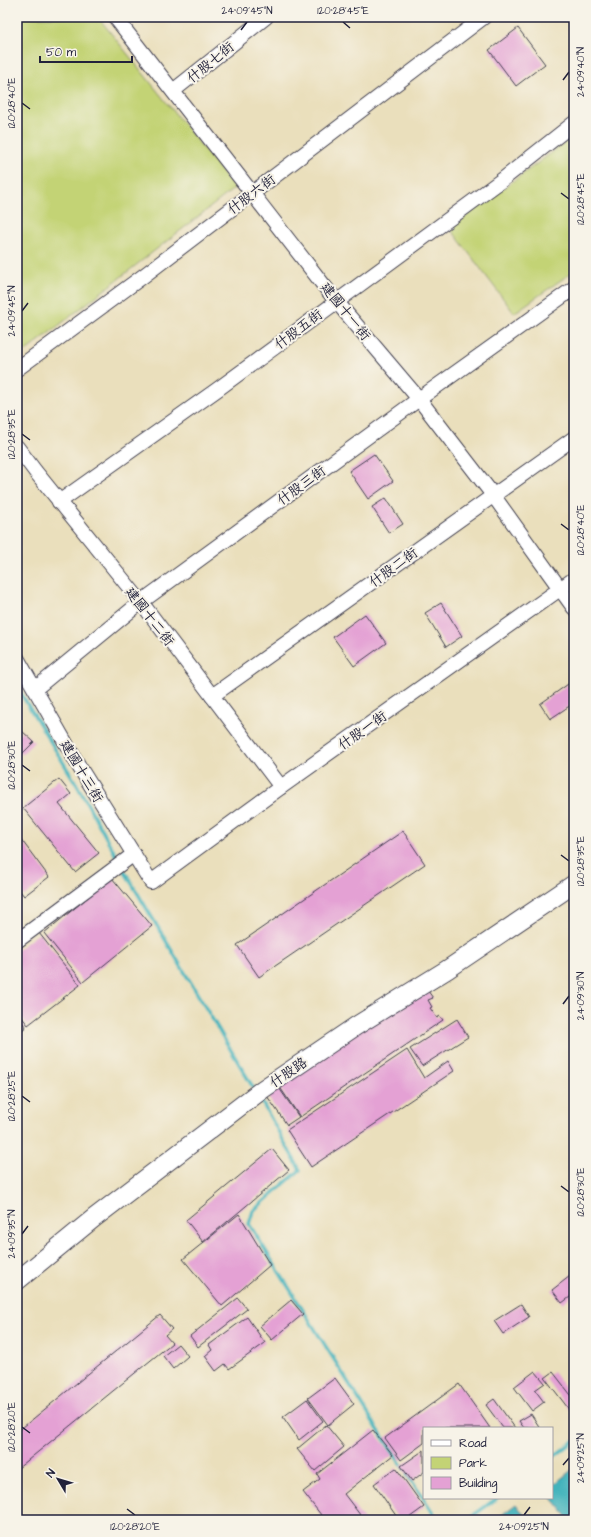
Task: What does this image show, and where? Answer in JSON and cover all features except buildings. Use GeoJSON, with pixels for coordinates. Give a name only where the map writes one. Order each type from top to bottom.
{"type":"FeatureCollection","features":[{"type":"Feature","properties":{"kind":"street","name":"建國十一街"},"geometry":{"type":"LineString","coordinates":[[115,17],[336,301],[419,399],[493,495],[574,608]]}},
{"type":"Feature","properties":{"kind":"street","name":"什股七街"},"geometry":{"type":"LineString","coordinates":[[173,92],[266,17]]}},
{"type":"Feature","properties":{"kind":"street","name":"什股六街"},"geometry":{"type":"LineString","coordinates":[[17,369],[142,277],[484,17]]}},
{"type":"Feature","properties":{"kind":"street","name":"什股五街"},"geometry":{"type":"LineString","coordinates":[[59,502],[218,389],[495,184],[574,123]]}},
{"type":"Feature","properties":{"kind":"street","name":"什股三街"},"geometry":{"type":"LineString","coordinates":[[35,689],[141,602],[574,288]]}},
{"type":"Feature","properties":{"kind":"street","name":"什股二街"},"geometry":{"type":"LineString","coordinates":[[212,696],[574,438]]}},
{"type":"Feature","properties":{"kind":"street","name":"建國十二街"},"geometry":{"type":"LineString","coordinates":[[17,447],[59,502],[141,602],[281,787]]}},
{"type":"Feature","properties":{"kind":"street","name":"什股一街"},"geometry":{"type":"LineString","coordinates":[[151,882],[281,787],[574,579]]}},
{"type":"Feature","properties":{"kind":"street","name":"建國十三街"},"geometry":{"type":"LineString","coordinates":[[17,658],[80,768],[151,882]]}},
{"type":"Feature","properties":{"kind":"street"},"geometry":{"type":"LineString","coordinates":[[17,941],[134,854]]}},
{"type":"Feature","properties":{"kind":"street","name":"什股路"},"geometry":{"type":"LineString","coordinates":[[17,1281],[94,1218],[263,1089],[356,1026],[448,969],[574,884]]}},
{"type":"Feature","properties":{"kind":"green space"},"geometry":{"type":"Polygon","coordinates":[[[17,17],[98,17],[235,188],[17,358],[17,17]]]}},
{"type":"Feature","properties":{"kind":"green space"},"geometry":{"type":"Polygon","coordinates":[[[574,136],[574,271],[514,313],[450,228],[574,136]]]}},
{"type":"Feature","properties":{"kind":"water"},"geometry":{"type":"Polygon","coordinates":[[[574,1468],[574,1520],[570,1520],[553,1499],[553,1485],[574,1468]]]}},
{"type":"Feature","properties":{"kind":"water"},"geometry":{"type":"Polygon","coordinates":[[[516,1504],[528,1520],[495,1520],[516,1504]]]}},
{"type":"Feature","properties":{"kind":"waterway"},"geometry":{"type":"LineString","coordinates":[[17,687],[77,785],[119,861]]}},
{"type":"Feature","properties":{"kind":"waterway"},"geometry":{"type":"LineString","coordinates":[[122,867],[254,1089]]}},
{"type":"Feature","properties":{"kind":"waterway"},"geometry":{"type":"LineString","coordinates":[[260,1099],[300,1170],[253,1211],[249,1224],[404,1469]]}},
{"type":"Feature","properties":{"kind":"waterway"},"geometry":{"type":"LineString","coordinates":[[553,1457],[574,1441]]}},
{"type":"Feature","properties":{"kind":"waterway"},"geometry":{"type":"LineString","coordinates":[[407,1474],[423,1498]]}},
{"type":"Feature","properties":{"kind":"waterway"},"geometry":{"type":"LineString","coordinates":[[424,1499],[438,1520]]}},
{"type":"Feature","properties":{"kind":"waterway"},"geometry":{"type":"LineString","coordinates":[[467,1520],[496,1499]]}}]}
